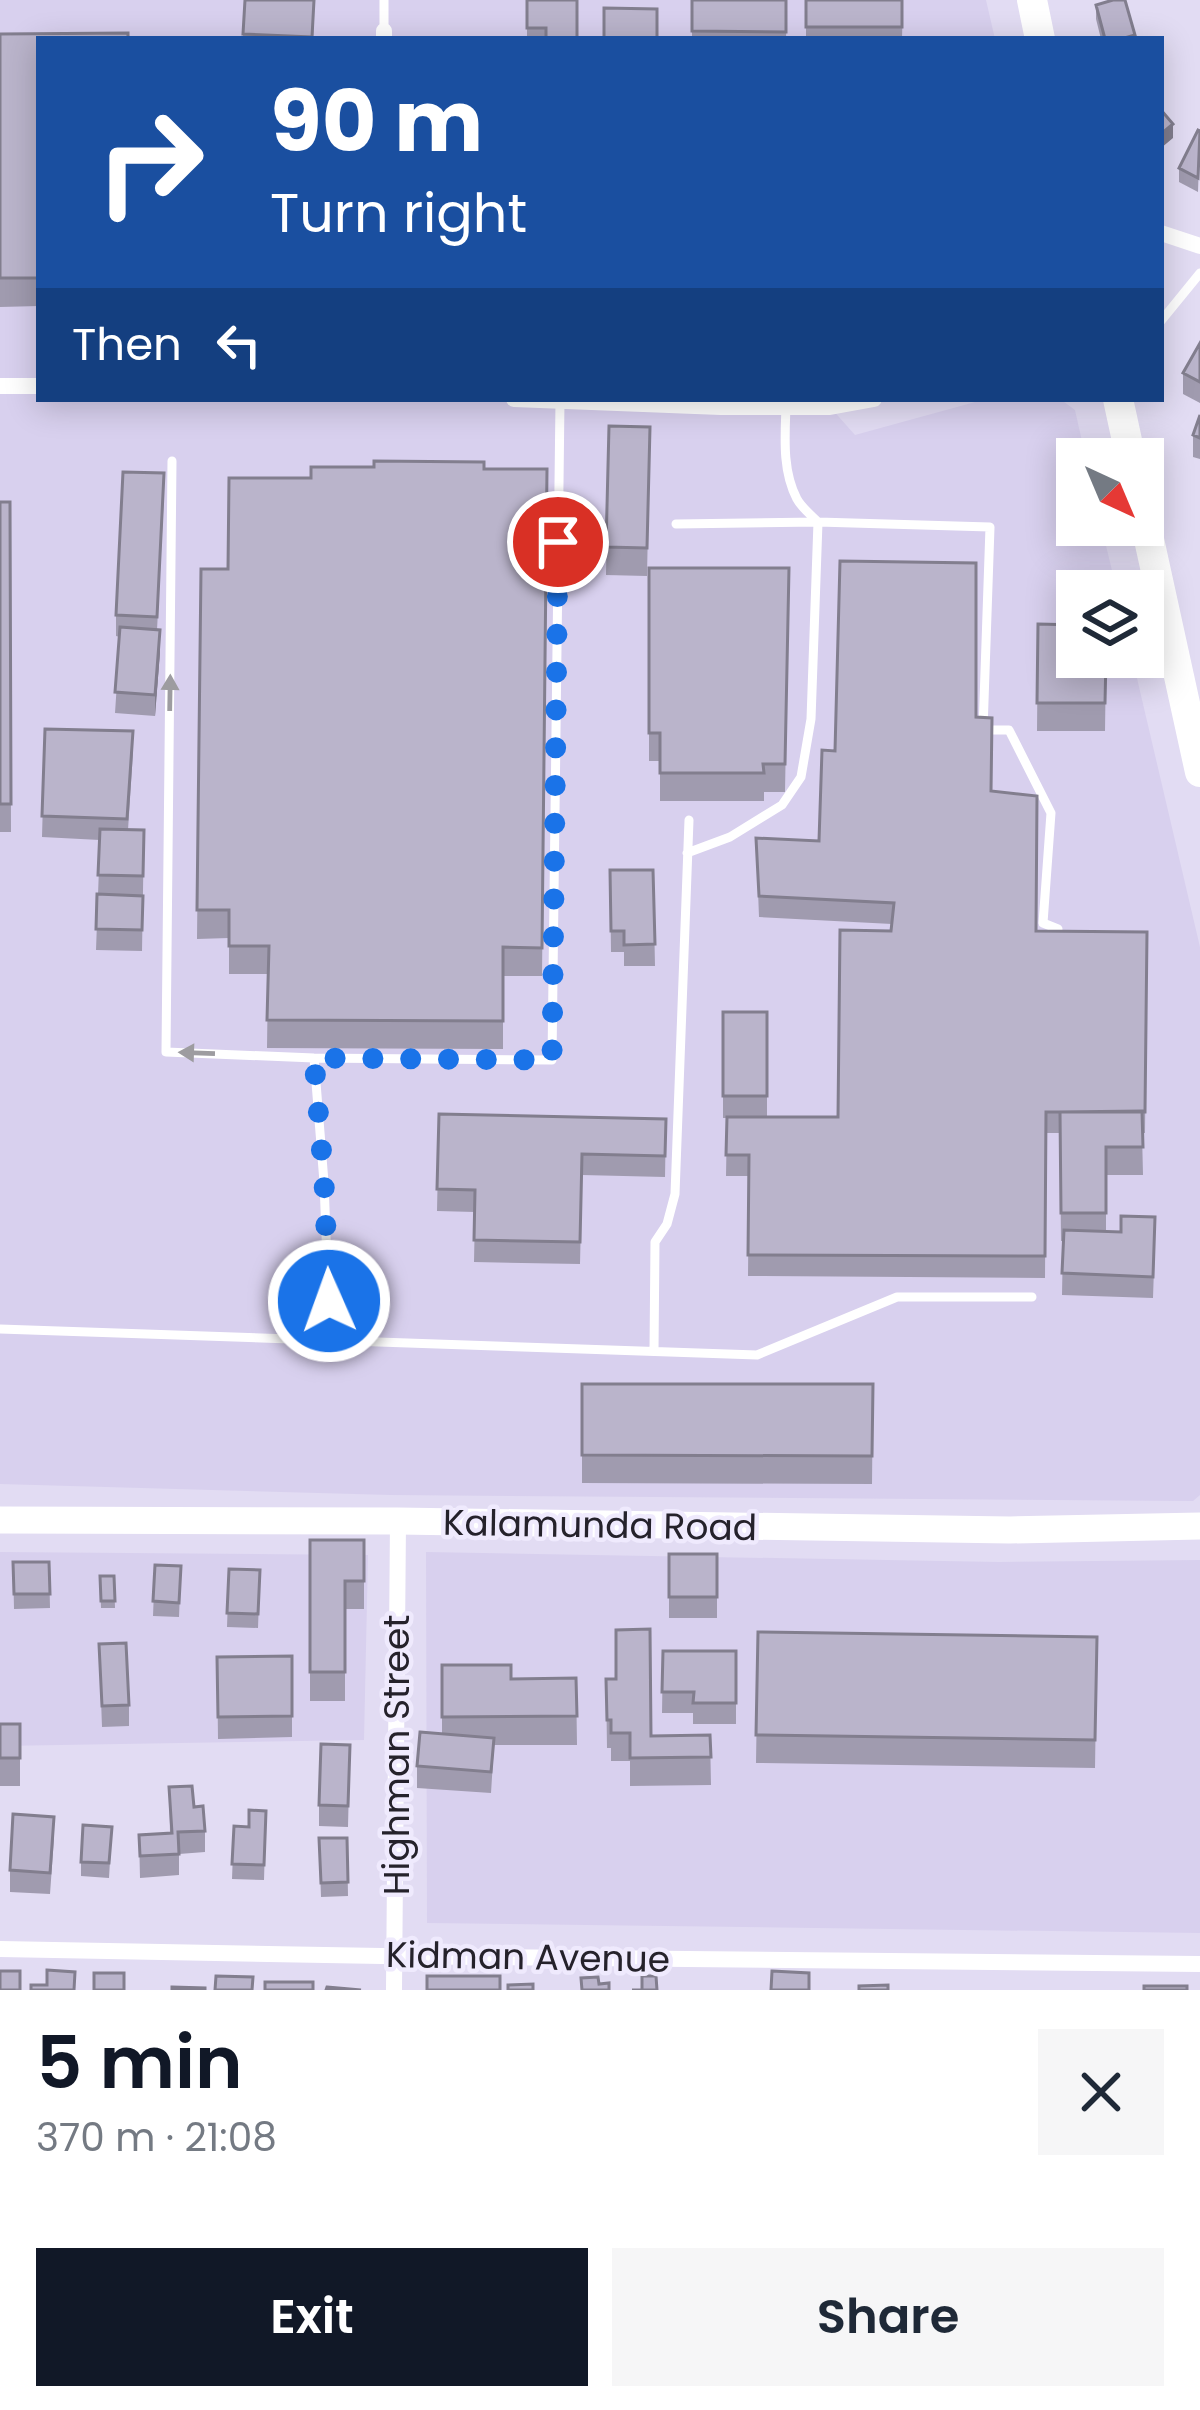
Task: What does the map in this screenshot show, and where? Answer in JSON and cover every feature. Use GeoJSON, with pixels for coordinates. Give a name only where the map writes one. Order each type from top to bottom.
{"type":"FeatureCollection","features":[{"type":"Feature","properties":{"kind":"highway"},"geometry":{"type":"LineString","coordinates":[[1032,0],[1039,36]]}},
{"type":"Feature","properties":{"kind":"highway"},"geometry":{"type":"LineString","coordinates":[[1119,402],[1126,438]]}},
{"type":"Feature","properties":{"kind":"highway"},"geometry":{"type":"LineString","coordinates":[[1150,546],[1200,772]]}},
{"type":"Feature","properties":{"kind":"main road","name":"Kalamunda Road"},"geometry":{"type":"LineString","coordinates":[[0,1520],[989,1530],[1200,1526]]}},
{"type":"Feature","properties":{"kind":"street"},"geometry":{"type":"LineString","coordinates":[[1164,234],[1200,245]]}},
{"type":"Feature","properties":{"kind":"street"},"geometry":{"type":"LineString","coordinates":[[0,386],[36,386]]}},
{"type":"Feature","properties":{"kind":"street"},"geometry":{"type":"LineString","coordinates":[[587,402],[721,407],[786,403],[830,407],[858,402]]}},
{"type":"Feature","properties":{"kind":"street","name":"Highman Street"},"geometry":{"type":"LineString","coordinates":[[394,1990],[398,1521]]}},
{"type":"Feature","properties":{"kind":"street","name":"Kidman Avenue"},"geometry":{"type":"LineString","coordinates":[[0,1949],[1200,1964]]}},
{"type":"Feature","properties":{"kind":"lane"},"geometry":{"type":"LineString","coordinates":[[384,0],[384,35]]}},
{"type":"Feature","properties":{"kind":"lane"},"geometry":{"type":"LineString","coordinates":[[1164,317],[1200,273]]}},
{"type":"Feature","properties":{"kind":"lane"},"geometry":{"type":"LineString","coordinates":[[172,461],[166,1052],[552,1060],[560,402]]}},
{"type":"Feature","properties":{"kind":"lane"},"geometry":{"type":"LineString","coordinates":[[688,853],[730,837],[782,806],[801,778],[811,719],[818,522],[798,502],[788,475],[786,403]]}},
{"type":"Feature","properties":{"kind":"lane"},"geometry":{"type":"LineString","coordinates":[[676,524],[990,527],[983,730],[1009,730],[1051,813],[1043,923],[1058,929]]}},
{"type":"Feature","properties":{"kind":"lane"},"geometry":{"type":"LineString","coordinates":[[654,1352],[655,1242],[667,1224],[675,1194],[688,820]]}},
{"type":"Feature","properties":{"kind":"lane"},"geometry":{"type":"LineString","coordinates":[[314,1058],[330,1341]]}},
{"type":"Feature","properties":{"kind":"lane"},"geometry":{"type":"LineString","coordinates":[[0,1329],[758,1355],[897,1297],[1032,1297]]}},
{"type":"Feature","properties":{"kind":"shaded area"},"geometry":{"type":"Polygon","coordinates":[[[0,0],[986,0],[994,36],[36,36],[36,402],[831,402],[855,435],[975,402],[1064,402],[1075,410],[1081,438],[1056,438],[1056,546],[1106,546],[1112,570],[1056,570],[1056,678],[1137,678],[1200,947],[1200,1495],[1193,1501],[391,1495],[0,1484],[0,0]]]}},
{"type":"Feature","properties":{"kind":"shaded area"},"geometry":{"type":"Polygon","coordinates":[[[0,1552],[368,1555],[364,1740],[0,1746],[0,1552]]]}},
{"type":"Feature","properties":{"kind":"shaded area"},"geometry":{"type":"Polygon","coordinates":[[[426,1552],[999,1562],[1200,1560],[1200,1933],[427,1923],[426,1552]]]}},
{"type":"Feature","properties":{"kind":"building"},"geometry":{"type":"Polygon","coordinates":[[[245,0],[314,0],[312,36],[243,34],[245,0]]]}},
{"type":"Feature","properties":{"kind":"building"},"geometry":{"type":"Polygon","coordinates":[[[527,0],[577,0],[577,36],[546,36],[546,28],[527,28],[527,0]]]}},
{"type":"Feature","properties":{"kind":"building"},"geometry":{"type":"Polygon","coordinates":[[[692,0],[786,0],[786,32],[692,31],[692,0]]]}},
{"type":"Feature","properties":{"kind":"building"},"geometry":{"type":"Polygon","coordinates":[[[806,0],[902,0],[902,27],[806,27],[806,0]]]}},
{"type":"Feature","properties":{"kind":"building"},"geometry":{"type":"Polygon","coordinates":[[[1125,0],[1135,35],[1104,36],[1096,5],[1125,0]]]}},
{"type":"Feature","properties":{"kind":"building"},"geometry":{"type":"Polygon","coordinates":[[[604,8],[657,9],[657,36],[604,36],[604,8]]]}},
{"type":"Feature","properties":{"kind":"building"},"geometry":{"type":"Polygon","coordinates":[[[128,33],[36,36],[36,278],[0,278],[0,34],[128,33]]]}},
{"type":"Feature","properties":{"kind":"building"},"geometry":{"type":"Polygon","coordinates":[[[1200,131],[1198,178],[1179,168],[1200,131]]]}},
{"type":"Feature","properties":{"kind":"building"},"geometry":{"type":"Polygon","coordinates":[[[1200,343],[1200,382],[1183,373],[1200,343]]]}},
{"type":"Feature","properties":{"kind":"building"},"geometry":{"type":"Polygon","coordinates":[[[609,426],[650,427],[647,548],[606,547],[609,426]]]}},
{"type":"Feature","properties":{"kind":"building"},"geometry":{"type":"Polygon","coordinates":[[[374,461],[484,462],[484,469],[547,469],[542,948],[503,947],[503,1021],[267,1020],[269,946],[229,946],[229,910],[197,910],[201,569],[228,569],[229,478],[311,478],[311,467],[374,467],[374,461]]]}},
{"type":"Feature","properties":{"kind":"building"},"geometry":{"type":"Polygon","coordinates":[[[123,472],[164,473],[157,617],[116,615],[123,472]]]}},
{"type":"Feature","properties":{"kind":"building"},"geometry":{"type":"Polygon","coordinates":[[[0,502],[10,502],[11,804],[0,804],[0,502]]]}},
{"type":"Feature","properties":{"kind":"building"},"geometry":{"type":"Polygon","coordinates":[[[840,561],[976,563],[976,717],[992,718],[991,791],[1037,796],[1036,931],[1147,932],[1145,1112],[1046,1112],[1045,1256],[748,1255],[749,1155],[726,1155],[727,1117],[838,1117],[840,930],[891,931],[894,903],[759,896],[756,838],[819,841],[822,750],[835,751],[840,561]]]}},
{"type":"Feature","properties":{"kind":"building"},"geometry":{"type":"Polygon","coordinates":[[[649,568],[789,568],[785,764],[763,764],[764,773],[660,773],[660,733],[649,733],[649,568]]]}},
{"type":"Feature","properties":{"kind":"building"},"geometry":{"type":"Polygon","coordinates":[[[1038,624],[1056,624],[1056,678],[1106,678],[1105,703],[1037,703],[1038,624]]]}},
{"type":"Feature","properties":{"kind":"building"},"geometry":{"type":"Polygon","coordinates":[[[120,627],[160,630],[155,695],[115,692],[120,627]]]}},
{"type":"Feature","properties":{"kind":"building"},"geometry":{"type":"Polygon","coordinates":[[[45,729],[133,731],[127,819],[42,816],[45,729]]]}},
{"type":"Feature","properties":{"kind":"building"},"geometry":{"type":"Polygon","coordinates":[[[100,829],[144,830],[143,876],[98,875],[100,829]]]}},
{"type":"Feature","properties":{"kind":"building"},"geometry":{"type":"Polygon","coordinates":[[[610,870],[653,870],[655,944],[624,945],[624,931],[611,931],[610,870]]]}},
{"type":"Feature","properties":{"kind":"building"},"geometry":{"type":"Polygon","coordinates":[[[97,894],[143,896],[142,930],[96,929],[97,894]]]}},
{"type":"Feature","properties":{"kind":"building"},"geometry":{"type":"Polygon","coordinates":[[[723,1012],[767,1012],[767,1096],[723,1096],[723,1012]]]}},
{"type":"Feature","properties":{"kind":"building"},"geometry":{"type":"Polygon","coordinates":[[[1142,1111],[1143,1147],[1106,1147],[1106,1213],[1061,1213],[1060,1112],[1142,1111]]]}},
{"type":"Feature","properties":{"kind":"building"},"geometry":{"type":"Polygon","coordinates":[[[439,1114],[666,1119],[665,1156],[582,1154],[580,1242],[474,1240],[475,1190],[437,1189],[439,1114]]]}},
{"type":"Feature","properties":{"kind":"building"},"geometry":{"type":"Polygon","coordinates":[[[1121,1216],[1155,1217],[1153,1277],[1062,1273],[1064,1230],[1121,1232],[1121,1216]]]}},
{"type":"Feature","properties":{"kind":"building"},"geometry":{"type":"Polygon","coordinates":[[[582,1384],[873,1384],[872,1456],[582,1455],[582,1384]]]}},
{"type":"Feature","properties":{"kind":"building"},"geometry":{"type":"Polygon","coordinates":[[[310,1540],[364,1540],[364,1581],[345,1581],[345,1672],[310,1672],[310,1540]]]}},
{"type":"Feature","properties":{"kind":"building"},"geometry":{"type":"Polygon","coordinates":[[[669,1554],[717,1554],[717,1597],[669,1597],[669,1554]]]}},
{"type":"Feature","properties":{"kind":"building"},"geometry":{"type":"Polygon","coordinates":[[[13,1562],[49,1562],[50,1594],[14,1594],[13,1562]]]}},
{"type":"Feature","properties":{"kind":"building"},"geometry":{"type":"Polygon","coordinates":[[[155,1565],[181,1566],[179,1603],[153,1601],[155,1565]]]}},
{"type":"Feature","properties":{"kind":"building"},"geometry":{"type":"Polygon","coordinates":[[[229,1569],[260,1570],[258,1614],[227,1613],[229,1569]]]}},
{"type":"Feature","properties":{"kind":"building"},"geometry":{"type":"Polygon","coordinates":[[[100,1576],[114,1576],[115,1601],[101,1601],[100,1576]]]}},
{"type":"Feature","properties":{"kind":"building"},"geometry":{"type":"Polygon","coordinates":[[[650,1629],[651,1736],[710,1735],[711,1757],[630,1758],[630,1733],[611,1733],[606,1679],[616,1679],[616,1630],[650,1629]]]}},
{"type":"Feature","properties":{"kind":"building"},"geometry":{"type":"Polygon","coordinates":[[[758,1632],[1097,1637],[1095,1740],[756,1735],[758,1632]]]}},
{"type":"Feature","properties":{"kind":"building"},"geometry":{"type":"Polygon","coordinates":[[[126,1643],[129,1705],[102,1706],[99,1644],[126,1643]]]}},
{"type":"Feature","properties":{"kind":"building"},"geometry":{"type":"Polygon","coordinates":[[[663,1651],[736,1651],[736,1703],[693,1703],[694,1692],[662,1692],[663,1651]]]}},
{"type":"Feature","properties":{"kind":"building"},"geometry":{"type":"Polygon","coordinates":[[[292,1656],[292,1716],[218,1717],[217,1657],[292,1656]]]}},
{"type":"Feature","properties":{"kind":"building"},"geometry":{"type":"Polygon","coordinates":[[[442,1665],[511,1665],[511,1679],[576,1678],[577,1716],[442,1717],[442,1665]]]}},
{"type":"Feature","properties":{"kind":"building"},"geometry":{"type":"Polygon","coordinates":[[[0,1724],[20,1724],[20,1758],[0,1758],[0,1724]]]}},
{"type":"Feature","properties":{"kind":"building"},"geometry":{"type":"Polygon","coordinates":[[[420,1732],[494,1738],[491,1772],[417,1766],[420,1732]]]}},
{"type":"Feature","properties":{"kind":"building"},"geometry":{"type":"Polygon","coordinates":[[[321,1744],[350,1745],[348,1806],[319,1805],[321,1744]]]}},
{"type":"Feature","properties":{"kind":"building"},"geometry":{"type":"Polygon","coordinates":[[[192,1786],[194,1807],[203,1806],[205,1831],[178,1832],[179,1854],[140,1856],[139,1835],[172,1833],[169,1787],[192,1786]]]}},
{"type":"Feature","properties":{"kind":"building"},"geometry":{"type":"Polygon","coordinates":[[[249,1810],[266,1811],[264,1865],[232,1864],[234,1826],[249,1827],[249,1810]]]}},
{"type":"Feature","properties":{"kind":"building"},"geometry":{"type":"Polygon","coordinates":[[[13,1814],[54,1817],[50,1873],[10,1870],[13,1814]]]}},
{"type":"Feature","properties":{"kind":"building"},"geometry":{"type":"Polygon","coordinates":[[[83,1825],[112,1827],[109,1863],[81,1862],[83,1825]]]}},
{"type":"Feature","properties":{"kind":"building"},"geometry":{"type":"Polygon","coordinates":[[[319,1838],[347,1838],[348,1882],[321,1883],[319,1838]]]}},
{"type":"Feature","properties":{"kind":"building"},"geometry":{"type":"Polygon","coordinates":[[[47,1970],[75,1972],[74,1990],[31,1990],[31,1985],[47,1985],[47,1970]]]}},
{"type":"Feature","properties":{"kind":"building"},"geometry":{"type":"Polygon","coordinates":[[[0,1971],[20,1971],[20,1990],[0,1990],[0,1971]]]}},
{"type":"Feature","properties":{"kind":"building"},"geometry":{"type":"Polygon","coordinates":[[[772,1971],[809,1973],[809,1990],[771,1990],[772,1971]]]}},
{"type":"Feature","properties":{"kind":"building"},"geometry":{"type":"Polygon","coordinates":[[[94,1973],[124,1973],[124,1990],[94,1990],[94,1973]]]}},
{"type":"Feature","properties":{"kind":"building"},"geometry":{"type":"Polygon","coordinates":[[[216,1976],[253,1977],[252,1990],[215,1990],[216,1976]]]}},
{"type":"Feature","properties":{"kind":"building"},"geometry":{"type":"Polygon","coordinates":[[[427,1976],[500,1976],[500,1990],[427,1990],[427,1976]]]}},
{"type":"Feature","properties":{"kind":"building"},"geometry":{"type":"Polygon","coordinates":[[[642,1976],[656,1976],[657,1990],[642,1990],[642,1976]]]}},
{"type":"Feature","properties":{"kind":"building"},"geometry":{"type":"Polygon","coordinates":[[[598,1977],[599,1984],[609,1983],[609,1990],[582,1990],[581,1978],[598,1977]]]}},
{"type":"Feature","properties":{"kind":"building"},"geometry":{"type":"Polygon","coordinates":[[[265,1982],[313,1982],[313,1990],[265,1990],[265,1982]]]}},
{"type":"Feature","properties":{"kind":"building"},"geometry":{"type":"Polygon","coordinates":[[[533,1984],[533,1990],[508,1990],[508,1985],[533,1984]]]}},
{"type":"Feature","properties":{"kind":"building"},"geometry":{"type":"Polygon","coordinates":[[[888,1985],[888,1990],[859,1990],[859,1986],[888,1985]]]}},
{"type":"Feature","properties":{"kind":"building"},"geometry":{"type":"Polygon","coordinates":[[[1144,1986],[1187,1986],[1187,1990],[1144,1990],[1144,1986]]]}},
{"type":"Feature","properties":{"kind":"route"},"geometry":{"type":"LineString","coordinates":[[329,1301],[314,1058],[552,1060],[558,542]]}}]}
